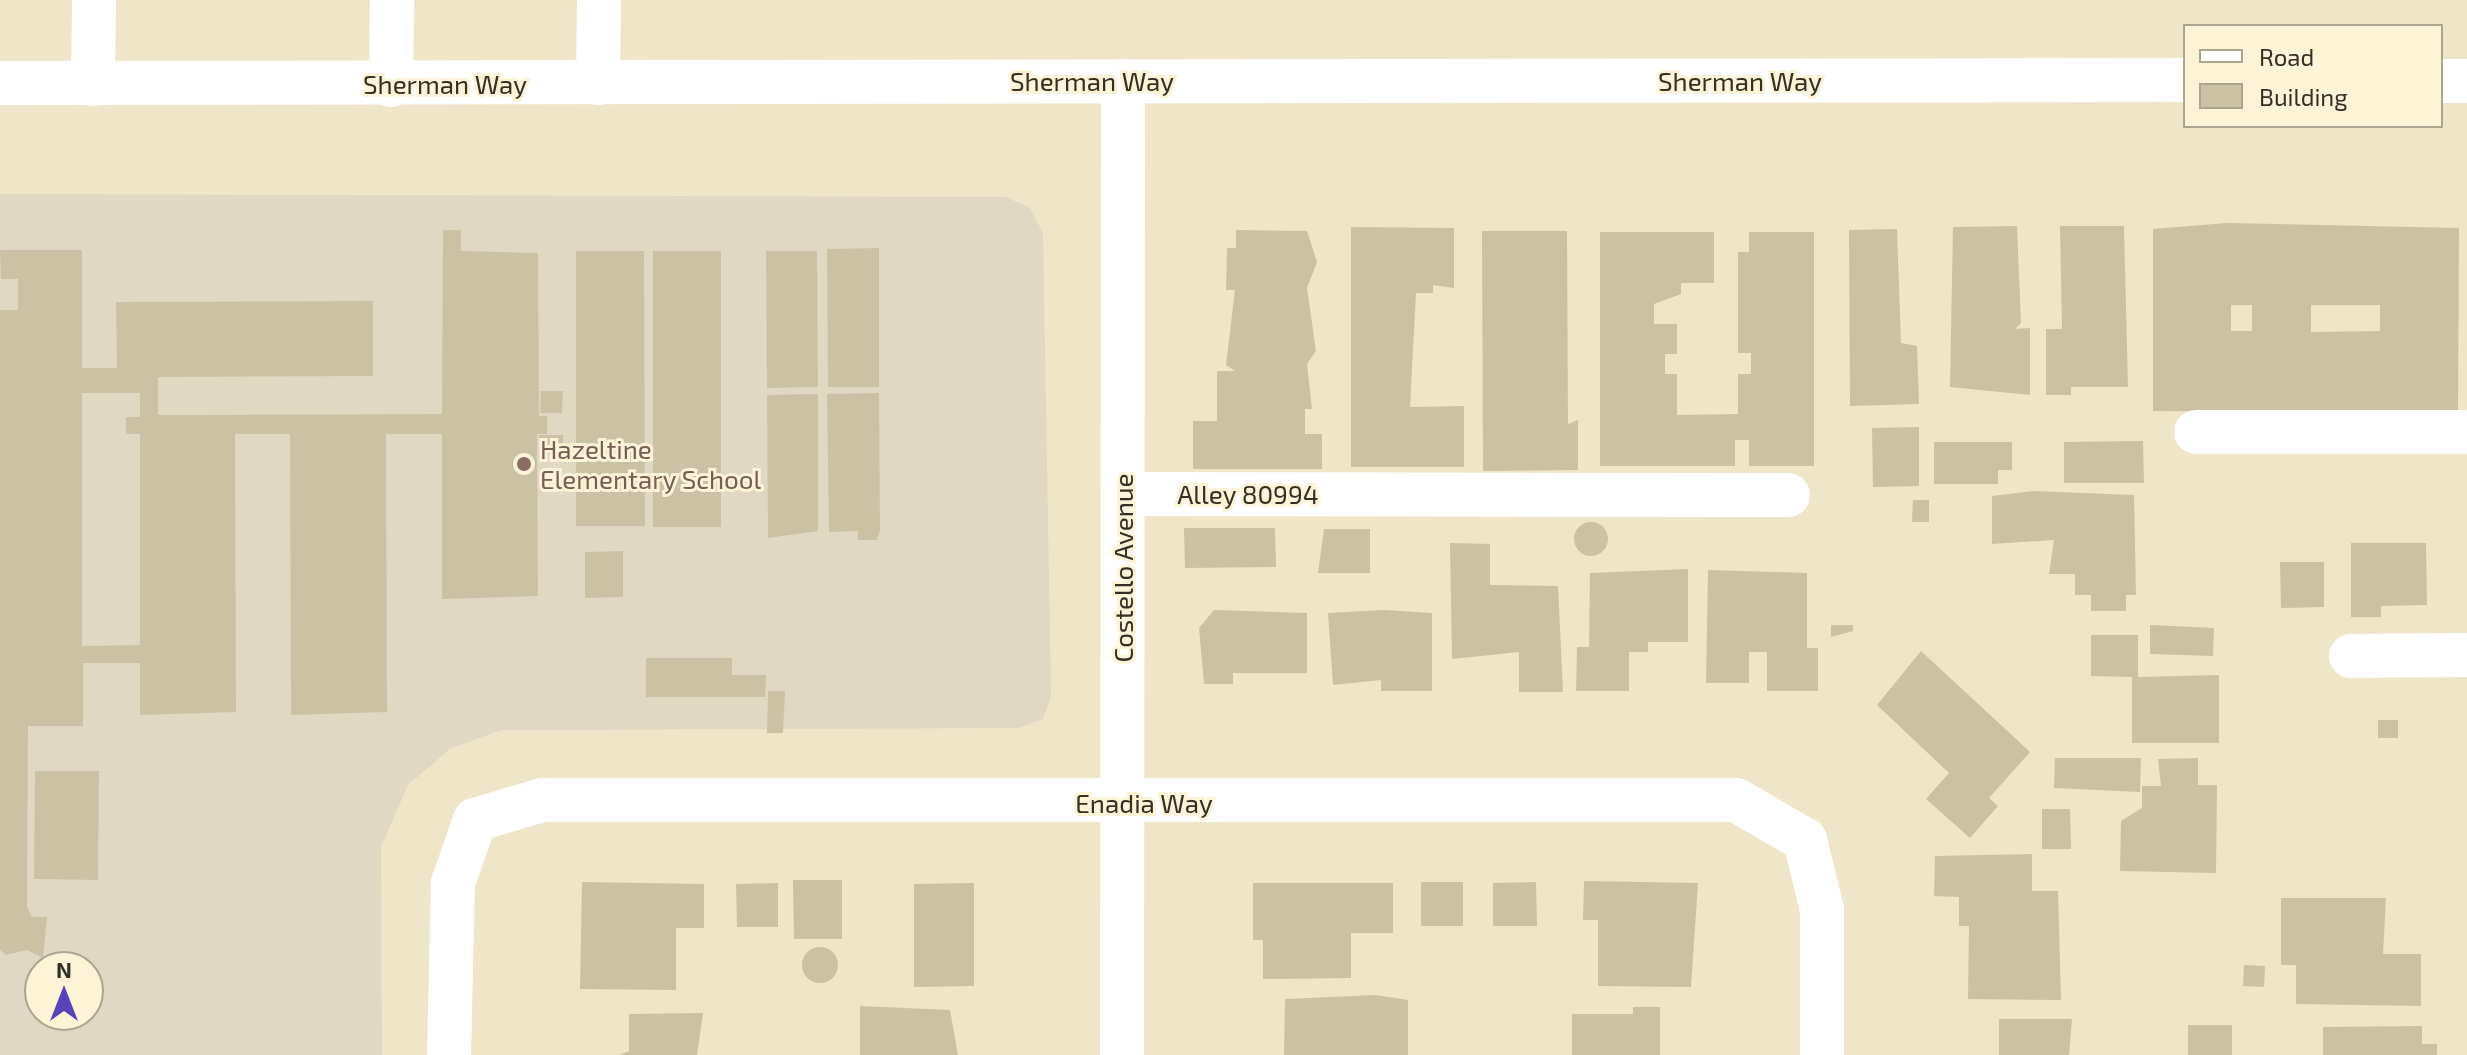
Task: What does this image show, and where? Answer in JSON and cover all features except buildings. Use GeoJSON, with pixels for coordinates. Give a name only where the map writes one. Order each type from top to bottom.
{"type":"FeatureCollection","features":[{"type":"Feature","properties":{"kind":"street"},"geometry":{"type":"LineString","coordinates":[[93,84],[94,0]]}},
{"type":"Feature","properties":{"kind":"street"},"geometry":{"type":"LineString","coordinates":[[391,85],[392,0]]}},
{"type":"Feature","properties":{"kind":"street"},"geometry":{"type":"LineString","coordinates":[[598,83],[599,0]]}},
{"type":"Feature","properties":{"kind":"street","name":"Sherman Way"},"geometry":{"type":"LineString","coordinates":[[0,83],[391,85],[2183,80]]}},
{"type":"Feature","properties":{"kind":"street","name":"Costello Avenue"},"geometry":{"type":"LineString","coordinates":[[1122,1055],[1123,81]]}},
{"type":"Feature","properties":{"kind":"street"},"geometry":{"type":"LineString","coordinates":[[2443,81],[2467,81]]}},
{"type":"Feature","properties":{"kind":"street"},"geometry":{"type":"LineString","coordinates":[[2196,432],[2467,432]]}},
{"type":"Feature","properties":{"kind":"street","name":"Alley 80994"},"geometry":{"type":"LineString","coordinates":[[1123,494],[1788,495]]}},
{"type":"Feature","properties":{"kind":"street"},"geometry":{"type":"LineString","coordinates":[[2351,656],[2467,655]]}},
{"type":"Feature","properties":{"kind":"street","name":"Enadia Way"},"geometry":{"type":"LineString","coordinates":[[449,1055],[453,883],[475,820],[542,800],[1123,803],[1736,800],[1805,840],[1822,910],[1822,1055]]}},
{"type":"Feature","properties":{"kind":"shaded area","name":"Hazeltine Elementary School"},"geometry":{"type":"Polygon","coordinates":[[[0,194],[1006,197],[1030,208],[1043,233],[1051,696],[1043,719],[1019,728],[501,730],[450,749],[408,785],[381,847],[382,1055],[0,1055],[0,194]]]}},
{"type":"Feature","properties":{"kind":"place","name":"Hazeltine Elementary School"},"geometry":{"type":"Point","coordinates":[524,464]}}]}
